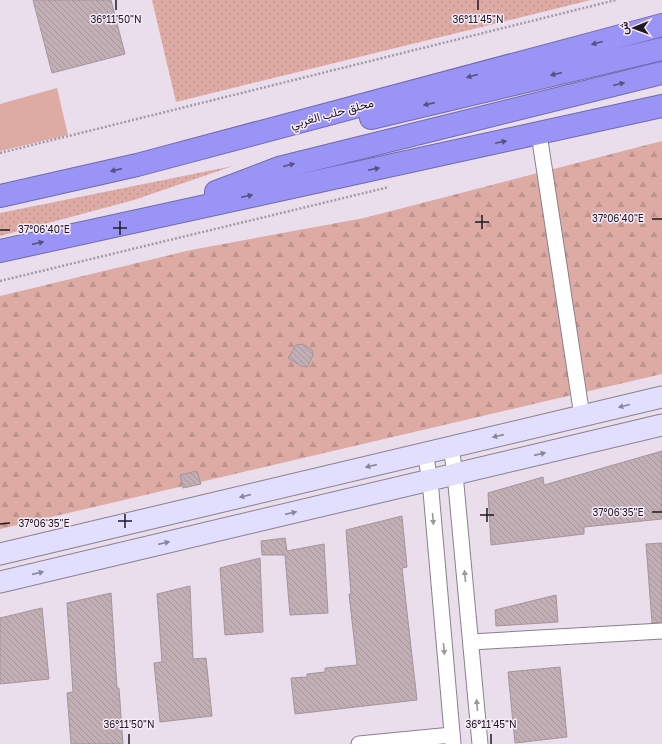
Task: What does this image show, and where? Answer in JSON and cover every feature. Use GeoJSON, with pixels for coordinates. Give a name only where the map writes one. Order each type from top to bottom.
{"type":"FeatureCollection","features":[{"type":"Feature","properties":{"kind":"highway","name":"محلق حلب الغربي"},"geometry":{"type":"LineString","coordinates":[[0,196],[137,165],[662,25]]}},
{"type":"Feature","properties":{"kind":"highway"},"geometry":{"type":"LineString","coordinates":[[137,165],[276,140],[662,49]]}},
{"type":"Feature","properties":{"kind":"highway"},"geometry":{"type":"LineString","coordinates":[[147,217],[279,168],[662,73]]}},
{"type":"Feature","properties":{"kind":"highway"},"geometry":{"type":"LineString","coordinates":[[0,251],[147,217],[539,134],[662,106]]}},
{"type":"Feature","properties":{"kind":"street"},"geometry":{"type":"LineString","coordinates":[[539,134],[582,416]]}},
{"type":"Feature","properties":{"kind":"street"},"geometry":{"type":"LineString","coordinates":[[0,554],[662,397]]}},
{"type":"Feature","properties":{"kind":"street"},"geometry":{"type":"LineString","coordinates":[[0,582],[662,425]]}},
{"type":"Feature","properties":{"kind":"street"},"geometry":{"type":"LineString","coordinates":[[451,447],[455,474],[480,744]]}},
{"type":"Feature","properties":{"kind":"street"},"geometry":{"type":"LineString","coordinates":[[359,744],[452,739],[430,480],[425,453]]}},
{"type":"Feature","properties":{"kind":"street"},"geometry":{"type":"LineString","coordinates":[[471,642],[662,632]]}},
{"type":"Feature","properties":{"kind":"path"},"geometry":{"type":"LineString","coordinates":[[0,153],[616,0]]}},
{"type":"Feature","properties":{"kind":"path"},"geometry":{"type":"LineString","coordinates":[[0,281],[394,186]]}},
{"type":"Feature","properties":{"kind":"green space"},"geometry":{"type":"Polygon","coordinates":[[[152,0],[591,0],[176,102],[152,0]]]}},
{"type":"Feature","properties":{"kind":"green space"},"geometry":{"type":"Polygon","coordinates":[[[57,88],[68,135],[0,151],[0,104],[57,88]]]}},
{"type":"Feature","properties":{"kind":"green space"},"geometry":{"type":"Polygon","coordinates":[[[662,141],[662,374],[0,529],[0,296],[191,250],[364,218],[662,141]]]}},
{"type":"Feature","properties":{"kind":"green space"},"geometry":{"type":"Polygon","coordinates":[[[233,166],[134,200],[0,236],[0,213],[233,166]]]}},
{"type":"Feature","properties":{"kind":"building"},"geometry":{"type":"Polygon","coordinates":[[[33,0],[111,0],[125,54],[52,73],[33,0]]]}},
{"type":"Feature","properties":{"kind":"building"},"geometry":{"type":"Polygon","coordinates":[[[303,344],[312,350],[313,355],[307,367],[301,366],[288,358],[296,345],[303,344]]]}},
{"type":"Feature","properties":{"kind":"building"},"geometry":{"type":"Polygon","coordinates":[[[662,451],[662,519],[584,527],[584,534],[491,545],[488,493],[543,477],[544,485],[662,451]]]}},
{"type":"Feature","properties":{"kind":"building"},"geometry":{"type":"Polygon","coordinates":[[[197,471],[201,484],[183,488],[180,475],[197,471]]]}},
{"type":"Feature","properties":{"kind":"building"},"geometry":{"type":"Polygon","coordinates":[[[402,516],[407,567],[402,568],[417,700],[295,714],[291,678],[307,677],[307,674],[325,672],[325,668],[357,665],[349,594],[351,594],[346,530],[402,516]]]}},
{"type":"Feature","properties":{"kind":"building"},"geometry":{"type":"Polygon","coordinates":[[[285,538],[287,551],[324,544],[328,613],[290,615],[285,555],[262,555],[261,541],[285,538]]]}},
{"type":"Feature","properties":{"kind":"building"},"geometry":{"type":"Polygon","coordinates":[[[662,543],[662,622],[652,623],[646,544],[662,543]]]}},
{"type":"Feature","properties":{"kind":"building"},"geometry":{"type":"Polygon","coordinates":[[[260,558],[263,632],[225,635],[220,568],[260,558]]]}},
{"type":"Feature","properties":{"kind":"building"},"geometry":{"type":"Polygon","coordinates":[[[190,586],[193,659],[206,658],[212,716],[160,722],[154,663],[162,662],[157,594],[190,586]]]}},
{"type":"Feature","properties":{"kind":"building"},"geometry":{"type":"Polygon","coordinates":[[[111,593],[117,688],[119,688],[123,744],[71,744],[67,693],[73,692],[67,603],[111,593]]]}},
{"type":"Feature","properties":{"kind":"building"},"geometry":{"type":"Polygon","coordinates":[[[556,595],[558,622],[496,626],[495,610],[556,595]]]}},
{"type":"Feature","properties":{"kind":"building"},"geometry":{"type":"Polygon","coordinates":[[[42,608],[49,679],[0,684],[0,618],[42,608]]]}},
{"type":"Feature","properties":{"kind":"building"},"geometry":{"type":"Polygon","coordinates":[[[560,667],[567,737],[515,743],[508,672],[560,667]]]}}]}
